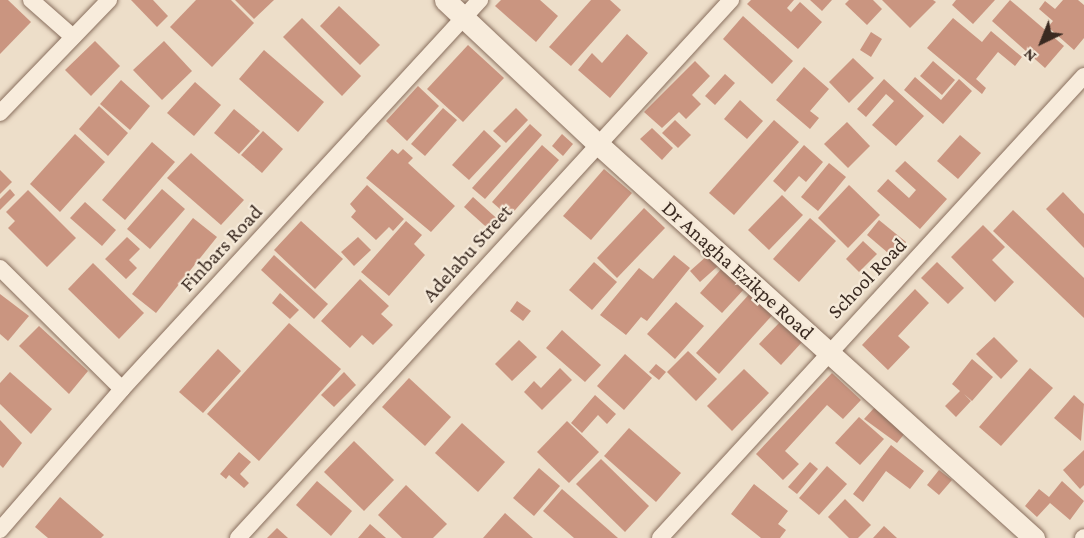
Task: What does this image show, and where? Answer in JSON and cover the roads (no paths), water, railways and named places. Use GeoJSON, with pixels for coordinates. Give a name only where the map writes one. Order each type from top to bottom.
{"type":"FeatureCollection","features":[{"type":"Feature","properties":{"kind":"street"},"geometry":{"type":"LineString","coordinates":[[31,0],[73,37]]}},
{"type":"Feature","properties":{"kind":"street"},"geometry":{"type":"LineString","coordinates":[[0,112],[110,0]]}},
{"type":"Feature","properties":{"kind":"street","name":"Dr Anagha Ezikpe Road"},"geometry":{"type":"LineString","coordinates":[[445,0],[598,144],[1034,538]]}},
{"type":"Feature","properties":{"kind":"street","name":"Finbars Road"},"geometry":{"type":"LineString","coordinates":[[0,530],[122,388],[480,0]]}},
{"type":"Feature","properties":{"kind":"street","name":"Adelabu Street"},"geometry":{"type":"LineString","coordinates":[[238,538],[731,0]]}},
{"type":"Feature","properties":{"kind":"street","name":"School Road"},"geometry":{"type":"LineString","coordinates":[[660,538],[828,352],[1084,76]]}},
{"type":"Feature","properties":{"kind":"street"},"geometry":{"type":"LineString","coordinates":[[0,268],[122,388]]}}]}
